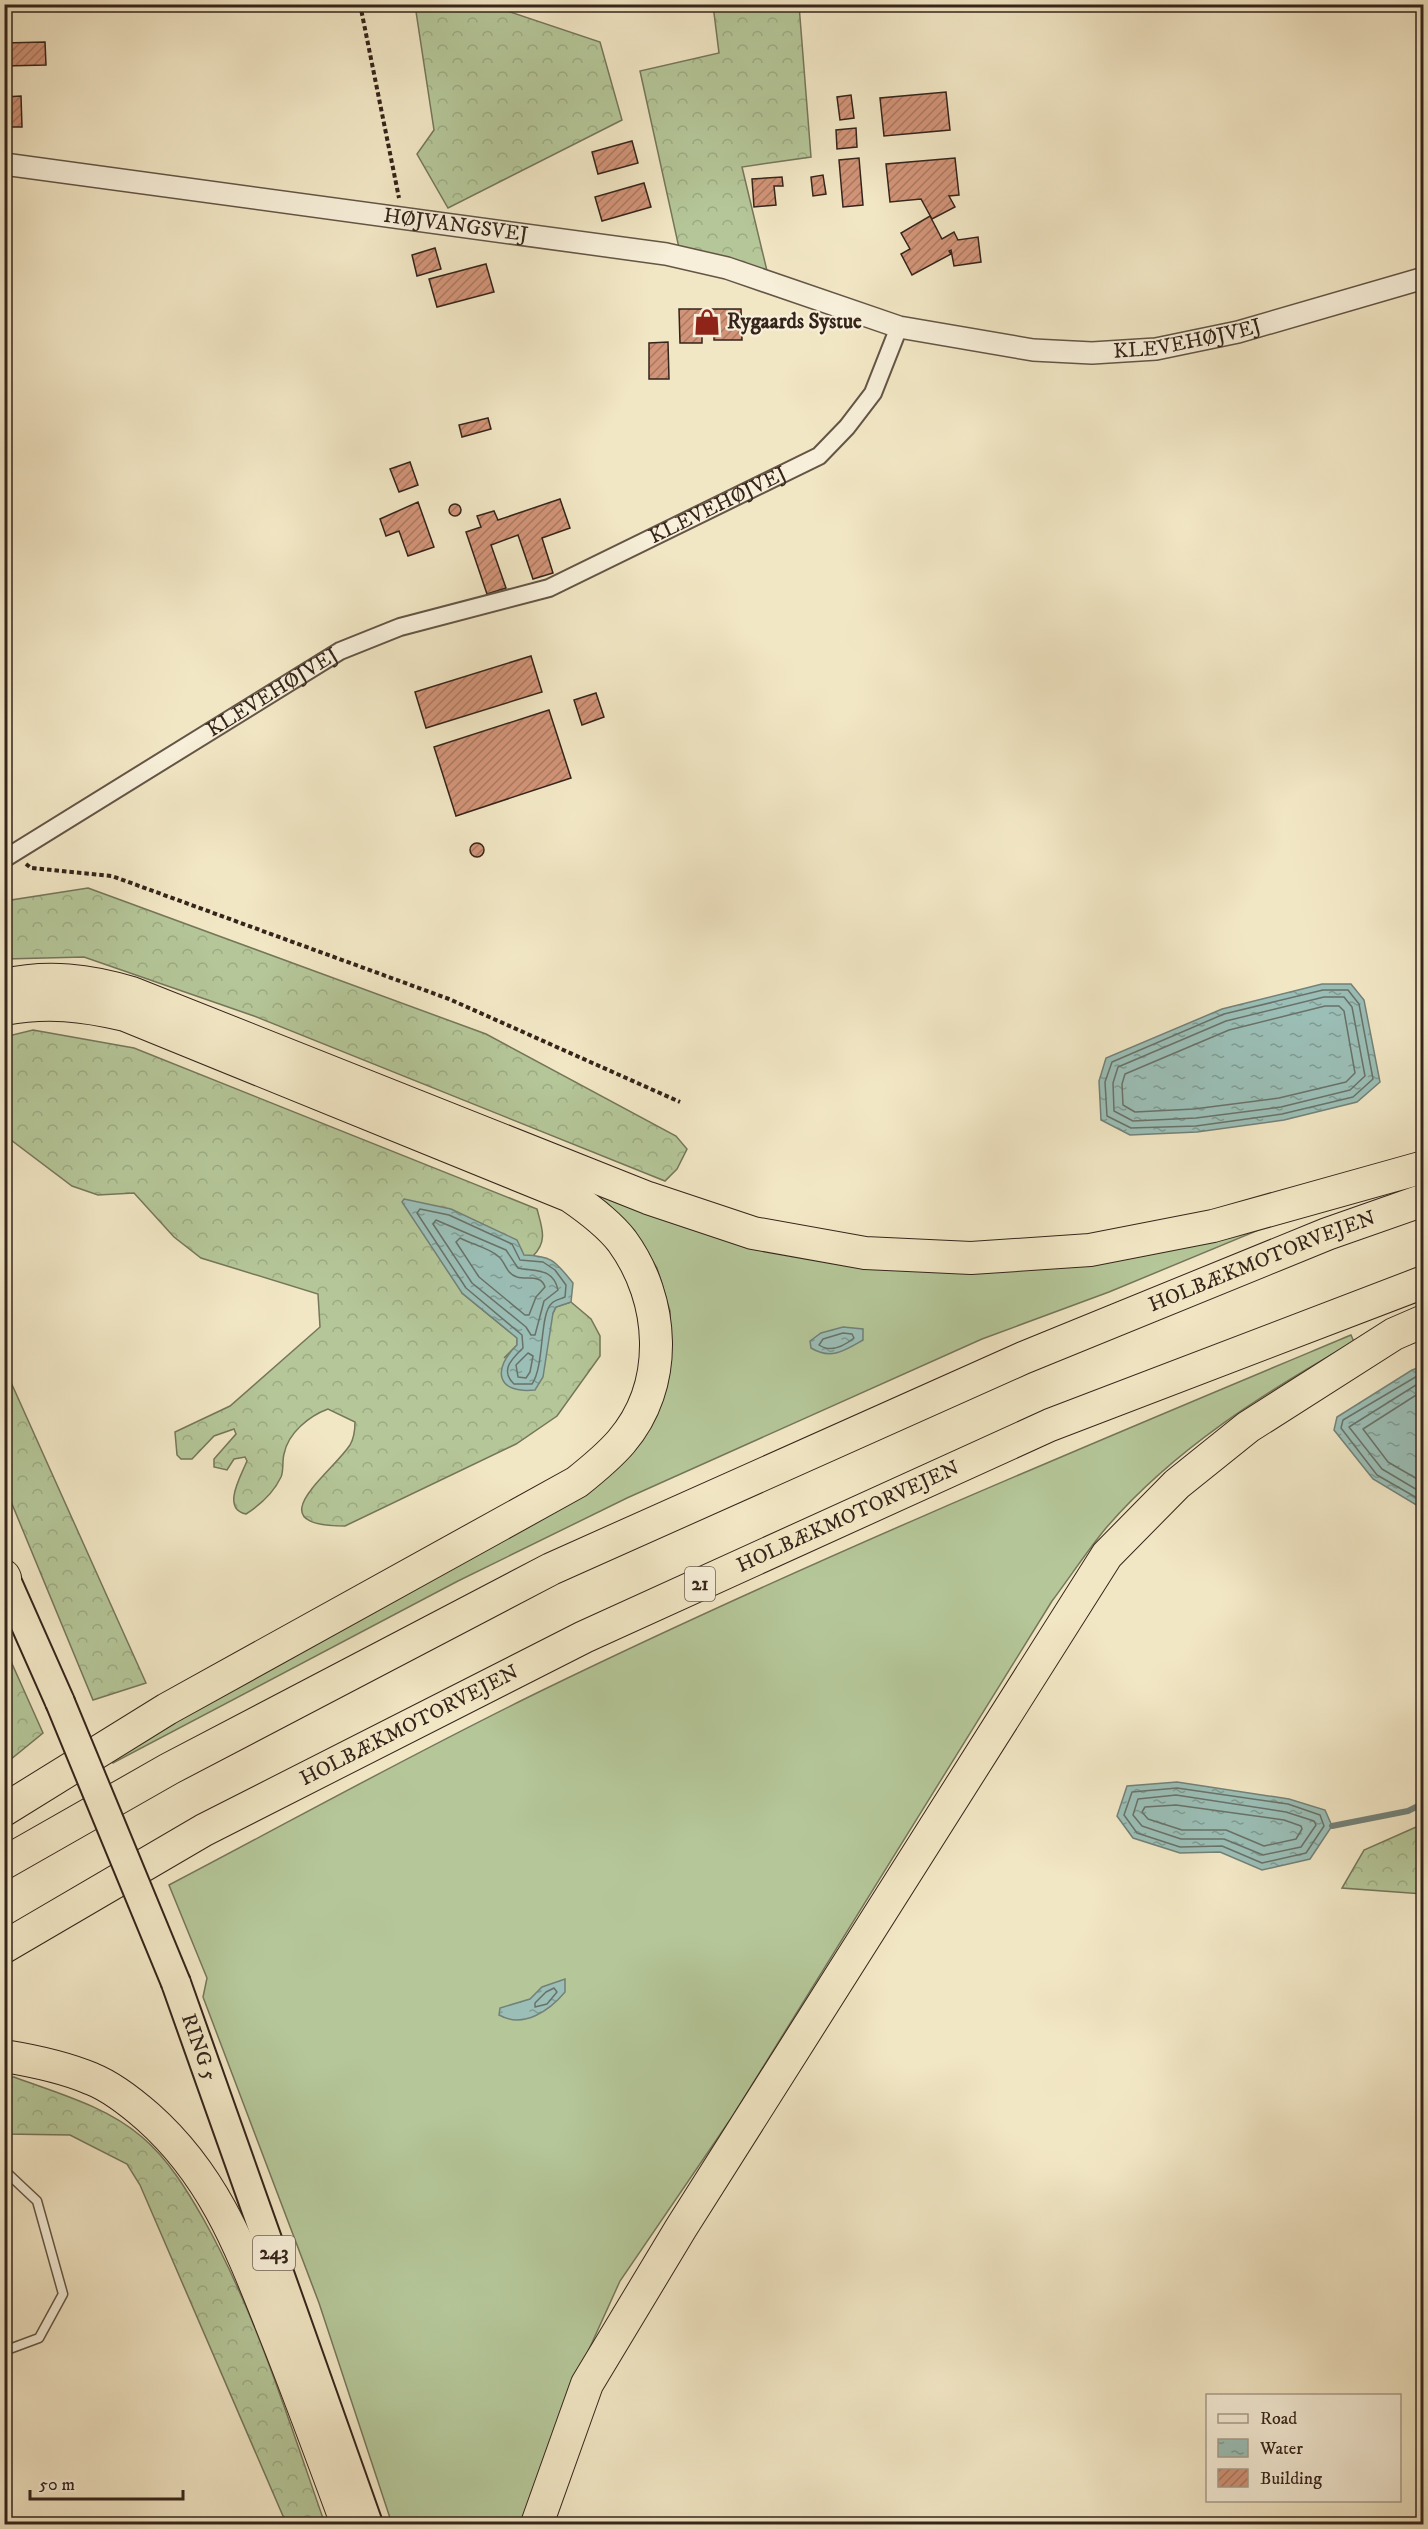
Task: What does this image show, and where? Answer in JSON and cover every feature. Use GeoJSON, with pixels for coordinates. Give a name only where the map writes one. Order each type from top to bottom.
{"type":"FeatureCollection","features":[{"type":"Feature","properties":{"kind":"highway"},"geometry":{"type":"LineString","coordinates":[[4,985],[26,980],[66,979],[99,983],[132,993],[648,1198],[753,1233],[865,1253],[971,1258],[1090,1250],[1213,1226],[1424,1167]]}},
{"type":"Feature","properties":{"kind":"highway"},"geometry":{"type":"LineString","coordinates":[[4,1009],[31,1004],[64,1003],[125,1015],[570,1196],[601,1218],[621,1241],[639,1270],[654,1313],[657,1345],[652,1379],[636,1419],[622,1441],[576,1482],[166,1709],[4,1810]]}},
{"type":"Feature","properties":{"kind":"highway","name":"HOLBÆKMOTORVEJEN"},"geometry":{"type":"LineString","coordinates":[[4,1863],[169,1769],[551,1569],[1023,1358],[1327,1234],[1424,1200]]}},
{"type":"Feature","properties":{"kind":"highway","name":"HOLBÆKMOTORVEJEN"},"geometry":{"type":"LineString","coordinates":[[4,1947],[204,1830],[584,1637],[1050,1425],[1424,1282]]}},
{"type":"Feature","properties":{"kind":"highway"},"geometry":{"type":"LineString","coordinates":[[537,2524],[587,2384],[681,2229],[1107,1555],[1177,1484],[1248,1427],[1395,1334],[1424,1321]]}},
{"type":"Feature","properties":{"kind":"highway","name":"RING 5"},"geometry":{"type":"LineString","coordinates":[[5,1577],[60,1702],[176,1983],[368,2524]]}},
{"type":"Feature","properties":{"kind":"highway"},"geometry":{"type":"LineString","coordinates":[[4,2056],[49,2064],[94,2079],[142,2111],[172,2138],[198,2171],[219,2203],[244,2255],[346,2524]]}},
{"type":"Feature","properties":{"kind":"street","name":"HØJVANGSVEJ"},"geometry":{"type":"LineString","coordinates":[[4,164],[677,257],[727,268],[899,327]]}},
{"type":"Feature","properties":{"kind":"street","name":"KLEVEHØJVEJ"},"geometry":{"type":"LineString","coordinates":[[9,856],[340,651],[400,627],[549,588],[819,456],[848,427],[873,393],[899,327],[1033,350],[1092,353],[1156,349],[1238,332],[1424,278]]}},
{"type":"Feature","properties":{"kind":"lane"},"geometry":{"type":"LineString","coordinates":[[4,2170],[37,2201],[63,2294],[39,2338],[4,2351]]}},
{"type":"Feature","properties":{"kind":"path"},"geometry":{"type":"LineString","coordinates":[[360,4],[403,220]]}},
{"type":"Feature","properties":{"kind":"path"},"geometry":{"type":"LineString","coordinates":[[9,856],[31,868],[112,876],[449,999],[680,1102]]}},
{"type":"Feature","properties":{"kind":"green space"},"geometry":{"type":"Polygon","coordinates":[[[415,5],[508,5],[507,11],[600,42],[622,120],[448,208],[417,154],[434,130],[415,5]]]}},
{"type":"Feature","properties":{"kind":"green space"},"geometry":{"type":"Polygon","coordinates":[[[713,5],[799,5],[811,157],[742,167],[768,275],[679,248],[640,71],[719,53],[713,5]]]}},
{"type":"Feature","properties":{"kind":"green space"},"geometry":{"type":"Polygon","coordinates":[[[88,888],[486,1034],[676,1136],[687,1149],[677,1169],[665,1181],[254,1016],[84,957],[5,959],[5,901],[88,888]]]}},
{"type":"Feature","properties":{"kind":"green space"},"geometry":{"type":"Polygon","coordinates":[[[33,1030],[134,1048],[537,1209],[542,1228],[542,1240],[533,1256],[524,1256],[462,1293],[517,1338],[517,1345],[504,1358],[553,1313],[556,1307],[571,1302],[591,1319],[600,1336],[600,1356],[557,1416],[516,1444],[345,1526],[319,1524],[305,1518],[302,1508],[306,1497],[350,1445],[353,1437],[355,1422],[328,1409],[300,1426],[290,1439],[284,1454],[281,1477],[271,1493],[246,1514],[239,1511],[234,1499],[237,1483],[247,1461],[245,1457],[234,1459],[227,1470],[214,1467],[214,1459],[236,1434],[234,1429],[214,1436],[192,1459],[181,1459],[177,1455],[175,1432],[230,1406],[320,1327],[318,1294],[201,1258],[174,1237],[134,1193],[98,1195],[72,1186],[11,1140],[5,1120],[4,1106],[4,1037],[33,1030]]]}},
{"type":"Feature","properties":{"kind":"green space"},"geometry":{"type":"Polygon","coordinates":[[[574,1182],[882,1265],[1278,1222],[1109,1292],[982,1339],[627,1498],[458,1581],[113,1763],[110,1756],[544,1516],[671,1355],[670,1311],[657,1268],[636,1235],[607,1203],[574,1182]]]}},
{"type":"Feature","properties":{"kind":"green space"},"geometry":{"type":"Polygon","coordinates":[[[1351,1335],[1354,1342],[1254,1402],[1222,1424],[1161,1473],[1106,1528],[1052,1601],[732,2117],[620,2281],[571,2389],[523,2524],[392,2524],[319,2303],[203,1997],[207,1978],[169,1885],[452,1736],[646,1641],[947,1506],[1351,1335]]]}},
{"type":"Feature","properties":{"kind":"green space"},"geometry":{"type":"Polygon","coordinates":[[[5,1369],[146,1683],[93,1700],[5,1487],[5,1369]]]}},
{"type":"Feature","properties":{"kind":"green space"},"geometry":{"type":"Polygon","coordinates":[[[5,1648],[43,1733],[4,1764],[5,1648]]]}},
{"type":"Feature","properties":{"kind":"green space"},"geometry":{"type":"Polygon","coordinates":[[[1423,1824],[1423,1894],[1342,1888],[1364,1850],[1423,1824]]]}},
{"type":"Feature","properties":{"kind":"green space"},"geometry":{"type":"Polygon","coordinates":[[[5,2077],[14,2077],[64,2095],[113,2117],[142,2137],[176,2176],[204,2220],[240,2293],[271,2369],[325,2524],[292,2524],[283,2516],[140,2185],[127,2164],[70,2135],[5,2134],[5,2077]]]}},
{"type":"Feature","properties":{"kind":"water"},"geometry":{"type":"Polygon","coordinates":[[[1322,984],[1351,984],[1364,1000],[1380,1082],[1357,1102],[1284,1120],[1197,1132],[1130,1135],[1101,1120],[1099,1081],[1106,1058],[1222,1009],[1322,984]]]}},
{"type":"Feature","properties":{"kind":"water"},"geometry":{"type":"Polygon","coordinates":[[[404,1199],[451,1209],[517,1240],[524,1255],[548,1258],[562,1269],[573,1283],[571,1302],[556,1307],[553,1313],[543,1377],[535,1390],[512,1388],[506,1384],[501,1371],[509,1354],[517,1345],[517,1338],[462,1293],[402,1202],[404,1199]]]}},
{"type":"Feature","properties":{"kind":"water"},"geometry":{"type":"Polygon","coordinates":[[[843,1327],[863,1329],[863,1340],[843,1351],[831,1354],[818,1352],[811,1348],[810,1341],[821,1333],[843,1327]]]}},
{"type":"Feature","properties":{"kind":"water"},"geometry":{"type":"Polygon","coordinates":[[[1424,1366],[1423,1509],[1373,1479],[1334,1430],[1337,1417],[1412,1370],[1424,1366]]]}},
{"type":"Feature","properties":{"kind":"water"},"geometry":{"type":"Polygon","coordinates":[[[1177,1782],[1289,1799],[1325,1810],[1332,1826],[1310,1859],[1262,1870],[1220,1852],[1180,1853],[1133,1838],[1117,1816],[1127,1786],[1177,1782]]]}},
{"type":"Feature","properties":{"kind":"water"},"geometry":{"type":"Polygon","coordinates":[[[565,1979],[565,1992],[536,2016],[518,2020],[499,2015],[500,2008],[530,1999],[542,1987],[565,1979]]]}},
{"type":"Feature","properties":{"kind":"building"},"geometry":{"type":"Polygon","coordinates":[[[45,42],[46,65],[4,66],[4,43],[45,42]]]}},
{"type":"Feature","properties":{"kind":"building"},"geometry":{"type":"Polygon","coordinates":[[[946,92],[950,130],[884,136],[880,98],[946,92]]]}},
{"type":"Feature","properties":{"kind":"building"},"geometry":{"type":"Polygon","coordinates":[[[851,95],[854,118],[840,120],[837,97],[851,95]]]}},
{"type":"Feature","properties":{"kind":"building"},"geometry":{"type":"Polygon","coordinates":[[[21,96],[22,127],[4,127],[4,97],[21,96]]]}},
{"type":"Feature","properties":{"kind":"building"},"geometry":{"type":"Polygon","coordinates":[[[856,128],[857,147],[837,149],[836,130],[856,128]]]}},
{"type":"Feature","properties":{"kind":"building"},"geometry":{"type":"Polygon","coordinates":[[[632,141],[638,163],[598,174],[592,152],[632,141]]]}},
{"type":"Feature","properties":{"kind":"building"},"geometry":{"type":"Polygon","coordinates":[[[859,158],[863,205],[843,207],[839,160],[859,158]]]}},
{"type":"Feature","properties":{"kind":"building"},"geometry":{"type":"Polygon","coordinates":[[[955,158],[959,195],[949,196],[955,207],[932,219],[921,199],[890,202],[886,164],[955,158]]]}},
{"type":"Feature","properties":{"kind":"building"},"geometry":{"type":"Polygon","coordinates":[[[823,175],[826,194],[813,196],[811,177],[823,175]]]}},
{"type":"Feature","properties":{"kind":"building"},"geometry":{"type":"Polygon","coordinates":[[[782,177],[783,186],[774,186],[776,205],[754,207],[752,179],[782,177]]]}},
{"type":"Feature","properties":{"kind":"building"},"geometry":{"type":"Polygon","coordinates":[[[644,183],[651,207],[602,221],[595,197],[644,183]]]}},
{"type":"Feature","properties":{"kind":"building"},"geometry":{"type":"Polygon","coordinates":[[[930,216],[942,239],[954,232],[958,240],[978,237],[981,262],[954,266],[951,250],[949,251],[951,254],[912,275],[901,254],[910,249],[901,233],[930,216]]]}},
{"type":"Feature","properties":{"kind":"building"},"geometry":{"type":"Polygon","coordinates":[[[435,248],[441,269],[417,276],[412,255],[435,248]]]}},
{"type":"Feature","properties":{"kind":"building"},"geometry":{"type":"Polygon","coordinates":[[[486,264],[494,292],[437,307],[429,279],[486,264]]]}},
{"type":"Feature","properties":{"kind":"building"},"geometry":{"type":"Polygon","coordinates":[[[679,309],[741,309],[742,340],[714,340],[714,328],[702,329],[702,343],[680,343],[679,309]]]}},
{"type":"Feature","properties":{"kind":"building"},"geometry":{"type":"Polygon","coordinates":[[[668,342],[669,379],[649,379],[649,343],[668,342]]]}},
{"type":"Feature","properties":{"kind":"building"},"geometry":{"type":"Polygon","coordinates":[[[488,418],[491,429],[462,437],[459,425],[488,418]]]}},
{"type":"Feature","properties":{"kind":"building"},"geometry":{"type":"Polygon","coordinates":[[[410,462],[418,485],[399,492],[390,469],[410,462]]]}},
{"type":"Feature","properties":{"kind":"building"},"geometry":{"type":"Polygon","coordinates":[[[560,499],[570,528],[542,538],[553,573],[533,579],[518,535],[491,545],[506,588],[487,594],[466,532],[481,527],[477,516],[494,511],[498,520],[560,499]]]}},
{"type":"Feature","properties":{"kind":"building"},"geometry":{"type":"Polygon","coordinates":[[[418,502],[434,547],[408,556],[399,531],[386,536],[380,519],[418,502]]]}},
{"type":"Feature","properties":{"kind":"building"},"geometry":{"type":"Polygon","coordinates":[[[457,504],[461,510],[457,516],[453,516],[449,508],[457,504]]]}},
{"type":"Feature","properties":{"kind":"building"},"geometry":{"type":"Polygon","coordinates":[[[531,656],[542,692],[426,728],[415,692],[531,656]]]}},
{"type":"Feature","properties":{"kind":"building"},"geometry":{"type":"Polygon","coordinates":[[[596,693],[604,717],[582,725],[574,700],[596,693]]]}},
{"type":"Feature","properties":{"kind":"building"},"geometry":{"type":"Polygon","coordinates":[[[549,710],[571,778],[456,816],[434,747],[549,710]]]}},
{"type":"Feature","properties":{"kind":"building"},"geometry":{"type":"Polygon","coordinates":[[[477,843],[482,845],[484,850],[482,855],[477,857],[472,855],[470,850],[472,845],[477,843]]]}},
{"type":"Feature","properties":{"kind":"waterway"},"geometry":{"type":"LineString","coordinates":[[1332,1826],[1408,1811],[1424,1803]]}},
{"type":"Feature","properties":{"kind":"place","name":"Rygaards Systue"},"geometry":{"type":"Point","coordinates":[707,322]}}]}
